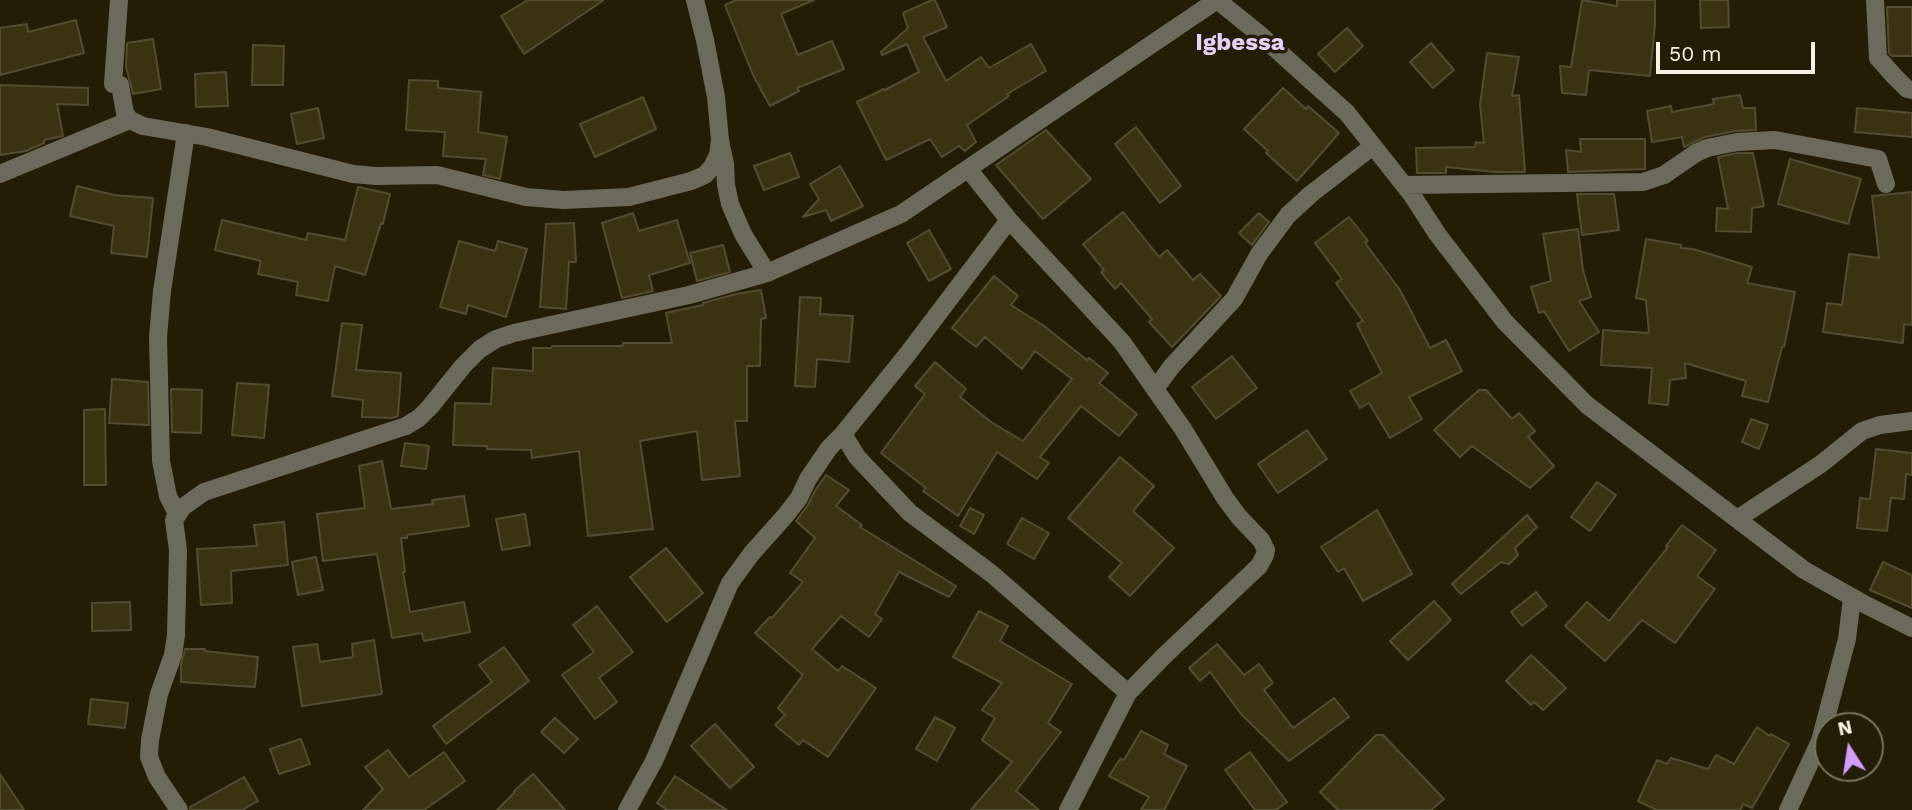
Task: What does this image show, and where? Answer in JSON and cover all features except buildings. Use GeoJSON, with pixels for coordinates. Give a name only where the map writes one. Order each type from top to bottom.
{"type":"FeatureCollection","features":[{"type":"Feature","properties":{"kind":"street"},"geometry":{"type":"LineString","coordinates":[[119,0],[113,84],[120,85],[122,105],[130,120],[143,127],[186,133],[353,174],[437,174],[526,197],[563,200],[628,197],[691,181],[705,175],[712,167],[718,155],[720,140]]}},
{"type":"Feature","properties":{"kind":"street"},"geometry":{"type":"LineString","coordinates":[[695,0],[716,97],[730,204],[743,234],[767,273]]}},
{"type":"Feature","properties":{"kind":"street"},"geometry":{"type":"LineString","coordinates":[[178,810],[157,777],[149,757],[159,694],[173,655],[178,550],[174,520],[183,507],[204,492],[406,426],[430,407],[480,349],[496,339],[690,295],[767,273],[901,215],[1217,0],[1347,113],[1405,185],[1438,235],[1505,322],[1587,405],[1804,570],[1912,628]]}},
{"type":"Feature","properties":{"kind":"street"},"geometry":{"type":"LineString","coordinates":[[1875,0],[1878,58],[1894,76],[1912,90]]}},
{"type":"Feature","properties":{"kind":"street"},"geometry":{"type":"LineString","coordinates":[[0,174],[130,120]]}},
{"type":"Feature","properties":{"kind":"street"},"geometry":{"type":"LineString","coordinates":[[177,514],[168,496],[161,461],[158,329],[186,133]]}},
{"type":"Feature","properties":{"kind":"street"},"geometry":{"type":"LineString","coordinates":[[1405,185],[1643,182],[1664,176],[1707,148],[1737,142],[1775,140],[1878,159],[1886,184]]}},
{"type":"Feature","properties":{"kind":"street"},"geometry":{"type":"LineString","coordinates":[[1155,389],[1172,366],[1234,299],[1259,254],[1288,215],[1373,146]]}},
{"type":"Feature","properties":{"kind":"street"},"geometry":{"type":"LineString","coordinates":[[969,170],[1009,220],[1122,342],[1183,429],[1225,498],[1261,540],[1266,550],[1259,566],[1128,693],[1068,810]]}},
{"type":"Feature","properties":{"kind":"street"},"geometry":{"type":"LineString","coordinates":[[628,810],[654,761],[730,583],[799,498],[829,447],[843,434],[906,356],[1009,220]]}},
{"type":"Feature","properties":{"kind":"street"},"geometry":{"type":"LineString","coordinates":[[1737,519],[1821,464],[1862,431],[1880,425],[1912,421]]}},
{"type":"Feature","properties":{"kind":"street"},"geometry":{"type":"LineString","coordinates":[[843,434],[857,457],[910,513],[992,574],[1128,693]]}},
{"type":"Feature","properties":{"kind":"street"},"geometry":{"type":"LineString","coordinates":[[1788,810],[1820,741],[1847,639],[1852,598]]}},
{"type":"Feature","properties":{"kind":"district","name":"Igbessa"},"geometry":{"type":"Point","coordinates":[1240,43]}}]}
